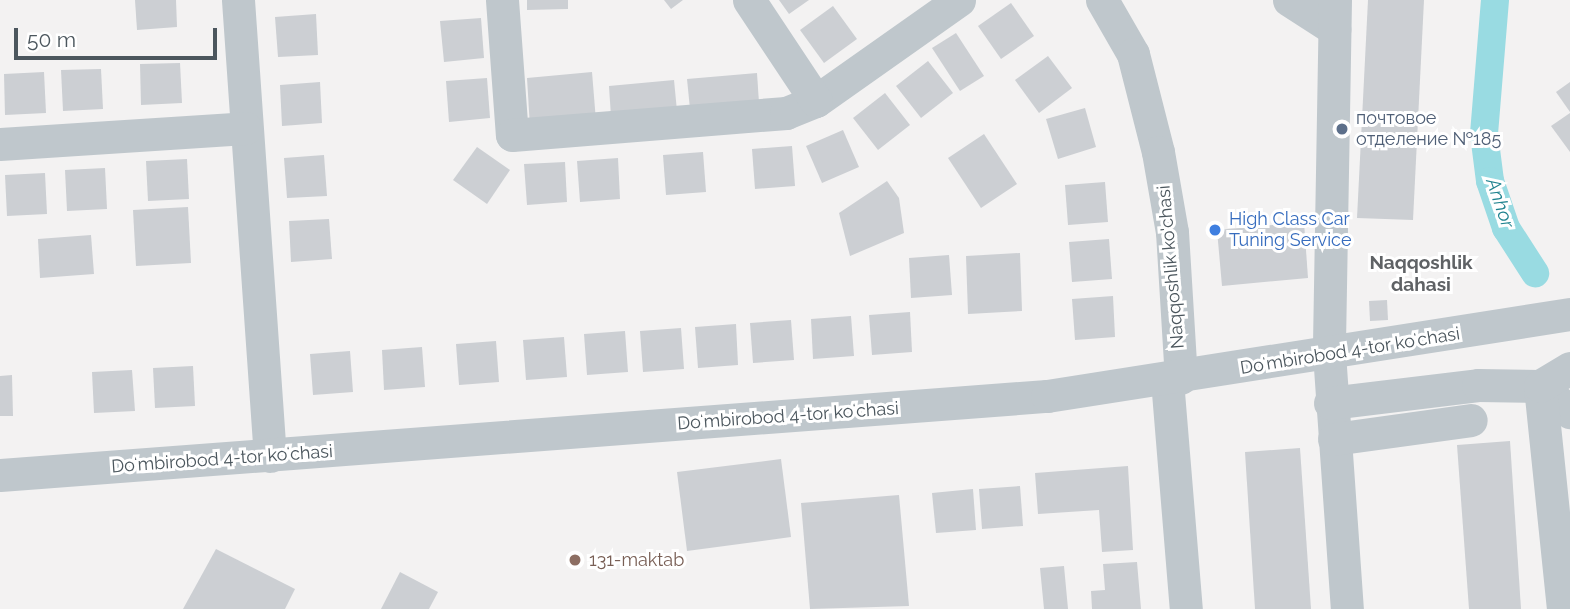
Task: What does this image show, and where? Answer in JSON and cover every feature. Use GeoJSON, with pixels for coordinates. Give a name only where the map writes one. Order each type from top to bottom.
{"type":"FeatureCollection","features":[{"type":"Feature","properties":{"kind":"street"},"geometry":{"type":"LineString","coordinates":[[238,0],[270,456]]}},
{"type":"Feature","properties":{"kind":"street"},"geometry":{"type":"LineString","coordinates":[[502,0],[512,135],[786,113],[816,101],[959,0]]}},
{"type":"Feature","properties":{"kind":"street"},"geometry":{"type":"LineString","coordinates":[[749,0],[816,101]]}},
{"type":"Feature","properties":{"kind":"street","name":"Naqqoshlik ko'chasi"},"geometry":{"type":"LineString","coordinates":[[1102,0],[1133,54],[1158,152],[1172,232],[1174,379],[1186,609]]}},
{"type":"Feature","properties":{"kind":"street"},"geometry":{"type":"LineString","coordinates":[[1289,0],[1335,14],[1330,403],[1347,609]]}},
{"type":"Feature","properties":{"kind":"street"},"geometry":{"type":"LineString","coordinates":[[0,145],[245,128]]}},
{"type":"Feature","properties":{"kind":"street","name":"Doʻmbirobod 4-tor koʻchasi"},"geometry":{"type":"LineString","coordinates":[[0,475],[1033,398],[1174,379],[1555,318]]}},
{"type":"Feature","properties":{"kind":"street"},"geometry":{"type":"LineString","coordinates":[[1330,403],[1478,385],[1541,386],[1570,368]]}},
{"type":"Feature","properties":{"kind":"street"},"geometry":{"type":"LineString","coordinates":[[1541,386],[1570,412]]}},
{"type":"Feature","properties":{"kind":"street"},"geometry":{"type":"LineString","coordinates":[[1541,386],[1563,609]]}},
{"type":"Feature","properties":{"kind":"street"},"geometry":{"type":"LineString","coordinates":[[1334,439],[1471,420]]}},
{"type":"Feature","properties":{"kind":"building"},"geometry":{"type":"Polygon","coordinates":[[[135,0],[176,0],[177,27],[137,30],[135,0]]]}},
{"type":"Feature","properties":{"kind":"building"},"geometry":{"type":"Polygon","coordinates":[[[527,0],[568,0],[568,9],[527,10],[527,0]]]}},
{"type":"Feature","properties":{"kind":"building"},"geometry":{"type":"Polygon","coordinates":[[[664,0],[683,0],[671,9],[664,0]]]}},
{"type":"Feature","properties":{"kind":"building"},"geometry":{"type":"Polygon","coordinates":[[[779,0],[809,0],[789,14],[779,0]]]}},
{"type":"Feature","properties":{"kind":"building"},"geometry":{"type":"Polygon","coordinates":[[[1368,0],[1424,0],[1413,220],[1357,218],[1368,0]]]}},
{"type":"Feature","properties":{"kind":"building"},"geometry":{"type":"Polygon","coordinates":[[[1011,3],[1034,36],[1001,59],[978,26],[1011,3]]]}},
{"type":"Feature","properties":{"kind":"building"},"geometry":{"type":"Polygon","coordinates":[[[833,6],[857,39],[824,63],[800,30],[833,6]]]}},
{"type":"Feature","properties":{"kind":"building"},"geometry":{"type":"Polygon","coordinates":[[[316,14],[318,55],[278,57],[275,17],[316,14]]]}},
{"type":"Feature","properties":{"kind":"building"},"geometry":{"type":"Polygon","coordinates":[[[481,18],[484,58],[444,62],[440,21],[481,18]]]}},
{"type":"Feature","properties":{"kind":"building"},"geometry":{"type":"Polygon","coordinates":[[[956,33],[984,76],[960,91],[932,48],[956,33]]]}},
{"type":"Feature","properties":{"kind":"building"},"geometry":{"type":"Polygon","coordinates":[[[1048,56],[1072,88],[1039,113],[1015,80],[1048,56]]]}},
{"type":"Feature","properties":{"kind":"building"},"geometry":{"type":"Polygon","coordinates":[[[928,61],[953,93],[921,118],[896,86],[928,61]]]}},
{"type":"Feature","properties":{"kind":"building"},"geometry":{"type":"Polygon","coordinates":[[[180,63],[182,103],[141,105],[140,64],[180,63]]]}},
{"type":"Feature","properties":{"kind":"building"},"geometry":{"type":"Polygon","coordinates":[[[101,69],[103,109],[63,111],[61,70],[101,69]]]}},
{"type":"Feature","properties":{"kind":"building"},"geometry":{"type":"Polygon","coordinates":[[[44,72],[46,113],[5,115],[4,74],[44,72]]]}},
{"type":"Feature","properties":{"kind":"building"},"geometry":{"type":"Polygon","coordinates":[[[592,72],[596,121],[530,127],[527,78],[592,72]]]}},
{"type":"Feature","properties":{"kind":"building"},"geometry":{"type":"Polygon","coordinates":[[[757,73],[759,103],[690,109],[687,79],[757,73]]]}},
{"type":"Feature","properties":{"kind":"building"},"geometry":{"type":"Polygon","coordinates":[[[487,78],[490,118],[449,122],[446,81],[487,78]]]}},
{"type":"Feature","properties":{"kind":"building"},"geometry":{"type":"Polygon","coordinates":[[[674,80],[677,111],[611,117],[609,86],[674,80]]]}},
{"type":"Feature","properties":{"kind":"building"},"geometry":{"type":"Polygon","coordinates":[[[320,82],[322,123],[282,126],[280,85],[320,82]]]}},
{"type":"Feature","properties":{"kind":"building"},"geometry":{"type":"Polygon","coordinates":[[[1570,82],[1570,112],[1556,92],[1570,82]]]}},
{"type":"Feature","properties":{"kind":"building"},"geometry":{"type":"Polygon","coordinates":[[[885,93],[910,125],[878,150],[853,118],[885,93]]]}},
{"type":"Feature","properties":{"kind":"building"},"geometry":{"type":"Polygon","coordinates":[[[1085,108],[1096,147],[1058,159],[1046,119],[1085,108]]]}},
{"type":"Feature","properties":{"kind":"building"},"geometry":{"type":"Polygon","coordinates":[[[1570,113],[1570,152],[1551,126],[1570,113]]]}},
{"type":"Feature","properties":{"kind":"building"},"geometry":{"type":"Polygon","coordinates":[[[843,130],[859,167],[822,183],[806,146],[843,130]]]}},
{"type":"Feature","properties":{"kind":"building"},"geometry":{"type":"Polygon","coordinates":[[[984,134],[1017,184],[981,208],[948,158],[984,134]]]}},
{"type":"Feature","properties":{"kind":"building"},"geometry":{"type":"Polygon","coordinates":[[[792,146],[795,186],[755,189],[752,149],[792,146]]]}},
{"type":"Feature","properties":{"kind":"building"},"geometry":{"type":"Polygon","coordinates":[[[477,147],[510,170],[487,204],[453,180],[477,147]]]}},
{"type":"Feature","properties":{"kind":"building"},"geometry":{"type":"Polygon","coordinates":[[[703,152],[706,192],[666,195],[663,155],[703,152]]]}},
{"type":"Feature","properties":{"kind":"building"},"geometry":{"type":"Polygon","coordinates":[[[324,155],[327,196],[287,198],[284,158],[324,155]]]}},
{"type":"Feature","properties":{"kind":"building"},"geometry":{"type":"Polygon","coordinates":[[[618,158],[620,199],[580,202],[577,161],[618,158]]]}},
{"type":"Feature","properties":{"kind":"building"},"geometry":{"type":"Polygon","coordinates":[[[187,159],[189,199],[148,201],[146,161],[187,159]]]}},
{"type":"Feature","properties":{"kind":"building"},"geometry":{"type":"Polygon","coordinates":[[[565,162],[567,202],[527,205],[524,164],[565,162]]]}},
{"type":"Feature","properties":{"kind":"building"},"geometry":{"type":"Polygon","coordinates":[[[105,168],[107,209],[67,211],[65,170],[105,168]]]}},
{"type":"Feature","properties":{"kind":"building"},"geometry":{"type":"Polygon","coordinates":[[[45,173],[47,214],[7,216],[5,175],[45,173]]]}},
{"type":"Feature","properties":{"kind":"building"},"geometry":{"type":"Polygon","coordinates":[[[887,181],[899,198],[904,233],[850,256],[839,213],[887,181]]]}},
{"type":"Feature","properties":{"kind":"building"},"geometry":{"type":"Polygon","coordinates":[[[1105,182],[1108,222],[1068,225],[1065,185],[1105,182]]]}},
{"type":"Feature","properties":{"kind":"building"},"geometry":{"type":"Polygon","coordinates":[[[188,207],[191,263],[136,266],[133,210],[188,207]]]}},
{"type":"Feature","properties":{"kind":"building"},"geometry":{"type":"Polygon","coordinates":[[[329,219],[332,259],[291,262],[289,221],[329,219]]]}},
{"type":"Feature","properties":{"kind":"building"},"geometry":{"type":"Polygon","coordinates":[[[1304,222],[1308,278],[1222,286],[1217,230],[1304,222]]]}},
{"type":"Feature","properties":{"kind":"building"},"geometry":{"type":"Polygon","coordinates":[[[91,235],[94,274],[40,278],[38,239],[91,235]]]}},
{"type":"Feature","properties":{"kind":"building"},"geometry":{"type":"Polygon","coordinates":[[[1109,239],[1112,279],[1072,282],[1069,242],[1109,239]]]}},
{"type":"Feature","properties":{"kind":"building"},"geometry":{"type":"Polygon","coordinates":[[[1020,253],[1022,311],[968,314],[966,256],[1020,253]]]}},
{"type":"Feature","properties":{"kind":"building"},"geometry":{"type":"Polygon","coordinates":[[[949,255],[952,295],[911,298],[909,258],[949,255]]]}},
{"type":"Feature","properties":{"kind":"building"},"geometry":{"type":"Polygon","coordinates":[[[1113,296],[1115,337],[1075,340],[1072,299],[1113,296]]]}},
{"type":"Feature","properties":{"kind":"building"},"geometry":{"type":"Polygon","coordinates":[[[1387,300],[1388,320],[1370,321],[1369,301],[1387,300]]]}},
{"type":"Feature","properties":{"kind":"building"},"geometry":{"type":"Polygon","coordinates":[[[910,312],[912,352],[872,355],[869,315],[910,312]]]}},
{"type":"Feature","properties":{"kind":"building"},"geometry":{"type":"Polygon","coordinates":[[[851,316],[854,356],[813,359],[811,319],[851,316]]]}},
{"type":"Feature","properties":{"kind":"building"},"geometry":{"type":"Polygon","coordinates":[[[791,320],[794,360],[753,363],[750,323],[791,320]]]}},
{"type":"Feature","properties":{"kind":"building"},"geometry":{"type":"Polygon","coordinates":[[[736,324],[738,365],[698,368],[695,327],[736,324]]]}},
{"type":"Feature","properties":{"kind":"building"},"geometry":{"type":"Polygon","coordinates":[[[681,328],[684,369],[643,372],[640,331],[681,328]]]}},
{"type":"Feature","properties":{"kind":"building"},"geometry":{"type":"Polygon","coordinates":[[[625,331],[628,372],[587,375],[584,334],[625,331]]]}},
{"type":"Feature","properties":{"kind":"building"},"geometry":{"type":"Polygon","coordinates":[[[564,337],[567,377],[526,380],[523,340],[564,337]]]}},
{"type":"Feature","properties":{"kind":"building"},"geometry":{"type":"Polygon","coordinates":[[[496,341],[499,382],[459,385],[456,344],[496,341]]]}},
{"type":"Feature","properties":{"kind":"building"},"geometry":{"type":"Polygon","coordinates":[[[422,347],[425,387],[384,390],[382,350],[422,347]]]}},
{"type":"Feature","properties":{"kind":"building"},"geometry":{"type":"Polygon","coordinates":[[[350,351],[353,392],[313,395],[310,354],[350,351]]]}},
{"type":"Feature","properties":{"kind":"building"},"geometry":{"type":"Polygon","coordinates":[[[193,366],[195,406],[155,408],[153,368],[193,366]]]}},
{"type":"Feature","properties":{"kind":"building"},"geometry":{"type":"Polygon","coordinates":[[[132,370],[135,411],[94,413],[92,372],[132,370]]]}},
{"type":"Feature","properties":{"kind":"building"},"geometry":{"type":"Polygon","coordinates":[[[12,375],[13,416],[0,416],[0,376],[12,375]]]}},
{"type":"Feature","properties":{"kind":"building"},"geometry":{"type":"Polygon","coordinates":[[[1510,441],[1521,609],[1469,609],[1457,445],[1510,441]]]}},
{"type":"Feature","properties":{"kind":"building"},"geometry":{"type":"Polygon","coordinates":[[[1300,448],[1311,609],[1255,609],[1245,452],[1300,448]]]}},
{"type":"Feature","properties":{"kind":"building"},"geometry":{"type":"Polygon","coordinates":[[[781,459],[791,537],[687,551],[677,472],[781,459]]]}},
{"type":"Feature","properties":{"kind":"building"},"geometry":{"type":"Polygon","coordinates":[[[1128,466],[1133,550],[1102,552],[1099,510],[1038,514],[1035,473],[1128,466]]]}},
{"type":"Feature","properties":{"kind":"building"},"geometry":{"type":"Polygon","coordinates":[[[1020,486],[1023,526],[982,529],[979,489],[1020,486]]]}},
{"type":"Feature","properties":{"kind":"building"},"geometry":{"type":"Polygon","coordinates":[[[973,489],[976,530],[936,533],[932,493],[973,489]]]}},
{"type":"Feature","properties":{"kind":"building"},"geometry":{"type":"Polygon","coordinates":[[[899,495],[909,606],[810,609],[801,503],[899,495]]]}},
{"type":"Feature","properties":{"kind":"building"},"geometry":{"type":"Polygon","coordinates":[[[216,549],[295,589],[285,609],[183,609],[216,549]]]}},
{"type":"Feature","properties":{"kind":"building"},"geometry":{"type":"Polygon","coordinates":[[[1137,562],[1141,609],[1092,609],[1091,591],[1105,590],[1103,564],[1137,562]]]}},
{"type":"Feature","properties":{"kind":"building"},"geometry":{"type":"Polygon","coordinates":[[[1064,566],[1068,609],[1044,609],[1040,568],[1064,566]]]}},
{"type":"Feature","properties":{"kind":"building"},"geometry":{"type":"Polygon","coordinates":[[[400,572],[438,592],[429,609],[381,609],[400,572]]]}},
{"type":"Feature","properties":{"kind":"waterway","name":"Anhor"},"geometry":{"type":"LineString","coordinates":[[1495,0],[1484,134],[1490,181],[1506,228],[1535,273]]}},
{"type":"Feature","properties":{"kind":"place","name":"почтовое отделение №185"},"geometry":{"type":"Point","coordinates":[1342,129]}},
{"type":"Feature","properties":{"kind":"place","name":"High Class Car Tuning Service"},"geometry":{"type":"Point","coordinates":[1215,230]}},
{"type":"Feature","properties":{"kind":"place","name":"131-maktab"},"geometry":{"type":"Point","coordinates":[575,560]}},
{"type":"Feature","properties":{"kind":"district","name":"Naqqoshlik dahasi"},"geometry":{"type":"Point","coordinates":[1421,274]}}]}
